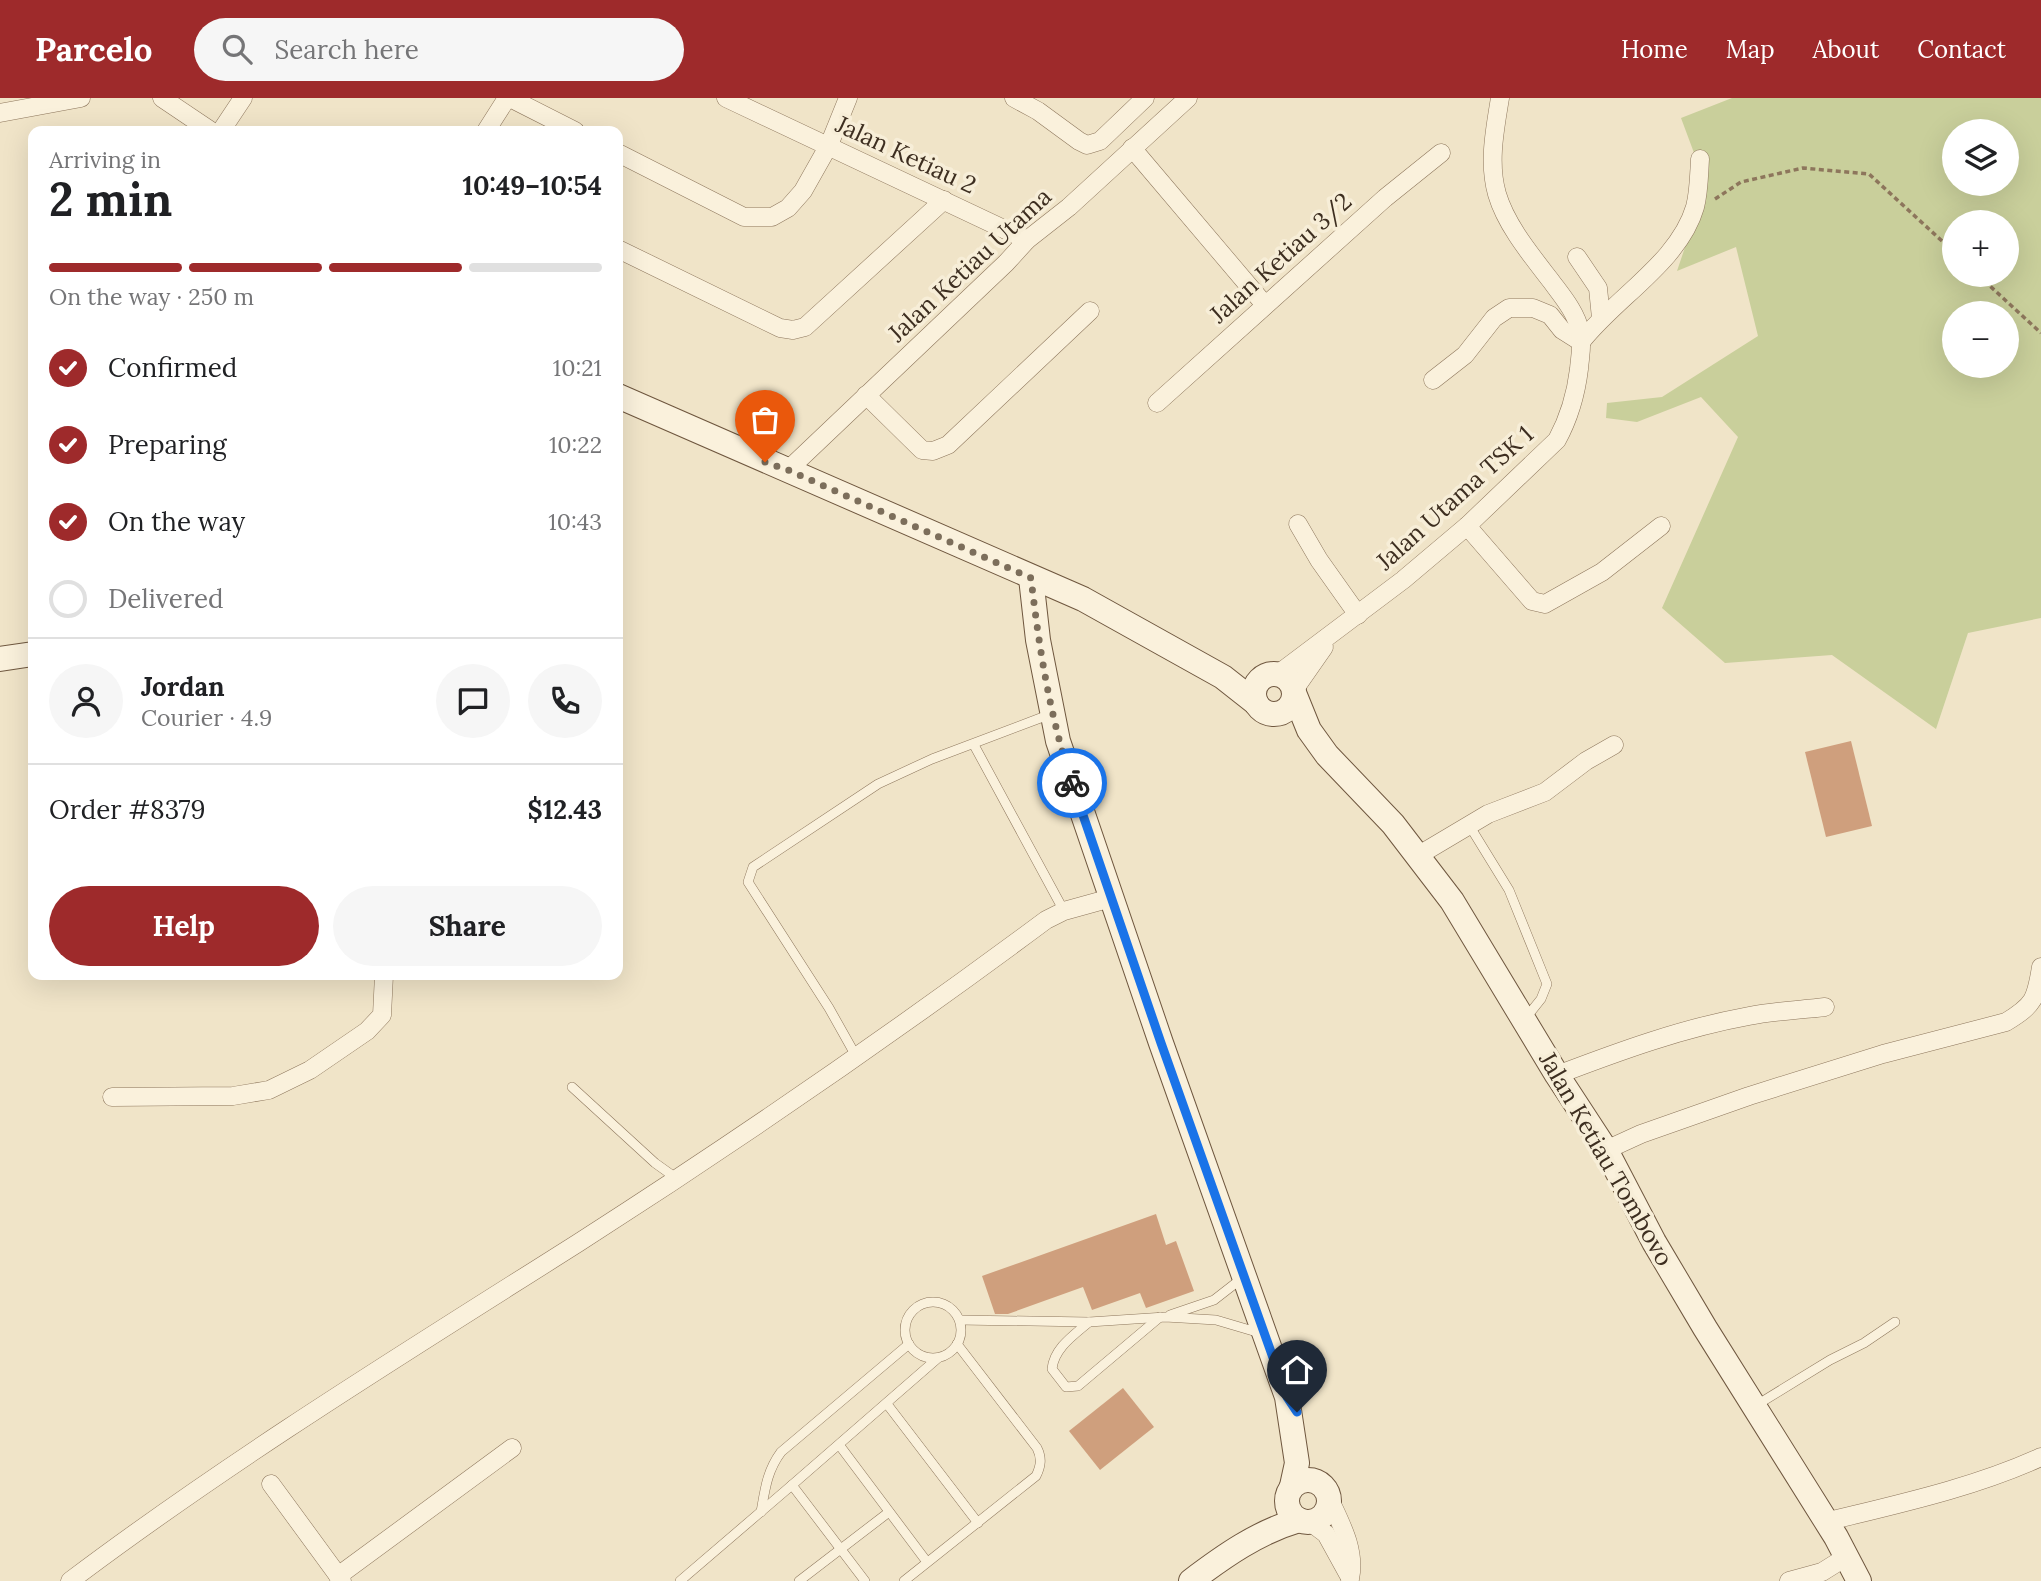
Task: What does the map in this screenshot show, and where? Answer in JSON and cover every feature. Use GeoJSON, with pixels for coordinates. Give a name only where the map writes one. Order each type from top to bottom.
{"type":"FeatureCollection","features":[{"type":"Feature","properties":{"kind":"street"},"geometry":{"type":"LineString","coordinates":[[0,113],[81,98]]}},
{"type":"Feature","properties":{"kind":"street"},"geometry":{"type":"LineString","coordinates":[[163,98],[204,126]]}},
{"type":"Feature","properties":{"kind":"street"},"geometry":{"type":"LineString","coordinates":[[224,126],[243,98]]}},
{"type":"Feature","properties":{"kind":"street"},"geometry":{"type":"LineString","coordinates":[[489,126],[508,98],[565,126]]}},
{"type":"Feature","properties":{"kind":"street","name":"Jalan Ketiau 2"},"geometry":{"type":"LineString","coordinates":[[726,98],[1027,240]]}},
{"type":"Feature","properties":{"kind":"street"},"geometry":{"type":"LineString","coordinates":[[623,156],[744,217],[772,217],[788,208],[803,191],[829,145],[848,98]]}},
{"type":"Feature","properties":{"kind":"street"},"geometry":{"type":"LineString","coordinates":[[1014,98],[1087,145],[1100,141],[1145,98]]}},
{"type":"Feature","properties":{"kind":"street","name":"Jalan Ketiau Utama"},"geometry":{"type":"LineString","coordinates":[[788,470],[1027,240],[1069,206],[1188,98]]}},
{"type":"Feature","properties":{"kind":"street","name":"Jalan Utama TSK 1"},"geometry":{"type":"LineString","coordinates":[[1283,683],[1337,631],[1467,526],[1557,440],[1572,407],[1581,342],[1575,315],[1509,221],[1499,201],[1492,174],[1500,98]]}},
{"type":"Feature","properties":{"kind":"street"},"geometry":{"type":"LineString","coordinates":[[1132,148],[1265,305]]}},
{"type":"Feature","properties":{"kind":"street","name":"Jalan Ketiau 3/2"},"geometry":{"type":"LineString","coordinates":[[1157,403],[1385,198],[1441,153]]}},
{"type":"Feature","properties":{"kind":"street"},"geometry":{"type":"LineString","coordinates":[[1433,380],[1465,355],[1494,318],[1509,308],[1533,308],[1550,315],[1562,330],[1581,342],[1601,318],[1675,247],[1693,213],[1698,192],[1700,159]]}},
{"type":"Feature","properties":{"kind":"street"},"geometry":{"type":"LineString","coordinates":[[623,251],[780,328],[793,330],[805,327],[944,200]]}},
{"type":"Feature","properties":{"kind":"street"},"geometry":{"type":"LineString","coordinates":[[1577,257],[1598,289],[1601,318]]}},
{"type":"Feature","properties":{"kind":"street"},"geometry":{"type":"LineString","coordinates":[[866,395],[922,450],[933,451],[948,445],[1090,311]]}},
{"type":"Feature","properties":{"kind":"street","name":"Jalan Ketiau Tombovo"},"geometry":{"type":"LineString","coordinates":[[623,398],[1083,599],[1197,662],[1239,689],[1311,747],[1327,755]]}},
{"type":"Feature","properties":{"kind":"street"},"geometry":{"type":"LineString","coordinates":[[1298,524],[1319,560],[1358,615]]}},
{"type":"Feature","properties":{"kind":"street"},"geometry":{"type":"LineString","coordinates":[[1467,526],[1532,601],[1545,604],[1602,572],[1661,526]]}},
{"type":"Feature","properties":{"kind":"street"},"geometry":{"type":"LineString","coordinates":[[1031,578],[1038,640],[1058,741],[1287,1397],[1297,1463],[1290,1492],[1289,1511],[1326,1534],[1340,1556],[1350,1580]]}},
{"type":"Feature","properties":{"kind":"street"},"geometry":{"type":"LineString","coordinates":[[0,659],[28,655]]}},
{"type":"Feature","properties":{"kind":"street","name":"Jalan Ketiau Tombovo"},"geometry":{"type":"LineString","coordinates":[[1197,662],[1220,664],[1283,683],[1309,730],[1327,755],[1419,855],[1452,901],[1557,1075],[1606,1150],[1654,1242],[1859,1581]]}},
{"type":"Feature","properties":{"kind":"street"},"geometry":{"type":"LineString","coordinates":[[1283,683],[1291,705],[1287,710],[1263,709],[1254,697],[1256,685],[1283,683]]}},
{"type":"Feature","properties":{"kind":"street"},"geometry":{"type":"LineString","coordinates":[[1419,855],[1488,814],[1545,792],[1586,761],[1614,745]]}},
{"type":"Feature","properties":{"kind":"street"},"geometry":{"type":"LineString","coordinates":[[70,1581],[162,1514],[309,1414],[676,1178],[856,1056],[1046,920],[1064,911],[1111,898]]}},
{"type":"Feature","properties":{"kind":"street"},"geometry":{"type":"LineString","coordinates":[[1606,1150],[1641,1134],[1749,1096],[1883,1054],[2006,1022],[2022,1013],[2037,996],[2041,967]]}},
{"type":"Feature","properties":{"kind":"street"},"geometry":{"type":"LineString","coordinates":[[112,1097],[233,1096],[269,1090],[310,1070],[368,1031],[382,1015],[384,980]]}},
{"type":"Feature","properties":{"kind":"street"},"geometry":{"type":"LineString","coordinates":[[1557,1075],[1621,1050],[1685,1031],[1749,1016],[1825,1007]]}},
{"type":"Feature","properties":{"kind":"street"},"geometry":{"type":"LineString","coordinates":[[1287,1397],[1297,1412],[1348,1543],[1353,1565],[1350,1580]]}},
{"type":"Feature","properties":{"kind":"street"},"geometry":{"type":"LineString","coordinates":[[271,1484],[340,1578],[512,1448]]}},
{"type":"Feature","properties":{"kind":"street"},"geometry":{"type":"LineString","coordinates":[[1825,1522],[1916,1500],[2001,1473],[2041,1457]]}},
{"type":"Feature","properties":{"kind":"street"},"geometry":{"type":"LineString","coordinates":[[1191,1581],[1255,1537],[1278,1526],[1322,1517],[1329,1506],[1326,1492],[1310,1479],[1304,1480],[1224,1556]]}},
{"type":"Feature","properties":{"kind":"street"},"geometry":{"type":"LineString","coordinates":[[1789,1581],[1822,1577],[1846,1557]]}},
{"type":"Feature","properties":{"kind":"lane"},"geometry":{"type":"LineString","coordinates":[[856,1056],[830,1008],[748,882],[753,867],[878,784],[932,758],[974,745],[1053,714]]}},
{"type":"Feature","properties":{"kind":"lane"},"geometry":{"type":"LineString","coordinates":[[974,745],[1064,911]]}},
{"type":"Feature","properties":{"kind":"lane"},"geometry":{"type":"LineString","coordinates":[[1469,825],[1509,890],[1547,984],[1541,999],[1525,1019]]}},
{"type":"Feature","properties":{"kind":"lane"},"geometry":{"type":"LineString","coordinates":[[572,1087],[655,1163],[676,1178]]}},
{"type":"Feature","properties":{"kind":"lane"},"geometry":{"type":"LineString","coordinates":[[1089,1322],[1061,1347],[1053,1359],[1052,1368],[1066,1387],[1078,1386],[1163,1317],[1214,1300],[1231,1289],[1244,1275]]}},
{"type":"Feature","properties":{"kind":"lane"},"geometry":{"type":"LineString","coordinates":[[680,1581],[840,1446],[938,1358],[949,1353],[957,1344],[961,1333],[960,1320],[954,1311],[944,1304],[933,1302],[912,1311],[906,1321],[905,1333],[916,1352],[926,1357],[938,1358]]}},
{"type":"Feature","properties":{"kind":"lane"},"geometry":{"type":"LineString","coordinates":[[960,1320],[1089,1322],[1163,1317],[1216,1320],[1265,1335]]}},
{"type":"Feature","properties":{"kind":"lane"},"geometry":{"type":"LineString","coordinates":[[1754,1407],[1895,1322]]}},
{"type":"Feature","properties":{"kind":"lane"},"geometry":{"type":"LineString","coordinates":[[761,1512],[771,1465],[781,1452],[909,1344]]}},
{"type":"Feature","properties":{"kind":"lane"},"geometry":{"type":"LineString","coordinates":[[904,1581],[1036,1476],[1040,1454],[957,1344]]}},
{"type":"Feature","properties":{"kind":"lane"},"geometry":{"type":"LineString","coordinates":[[887,1404],[978,1523]]}},
{"type":"Feature","properties":{"kind":"lane"},"geometry":{"type":"LineString","coordinates":[[840,1446],[928,1562]]}},
{"type":"Feature","properties":{"kind":"lane"},"geometry":{"type":"LineString","coordinates":[[792,1485],[865,1581]]}},
{"type":"Feature","properties":{"kind":"lane"},"geometry":{"type":"LineString","coordinates":[[799,1581],[889,1511]]}},
{"type":"Feature","properties":{"kind":"path"},"geometry":{"type":"LineString","coordinates":[[1693,213],[1741,182],[1802,168],[1869,174],[1942,241]]}},
{"type":"Feature","properties":{"kind":"path"},"geometry":{"type":"LineString","coordinates":[[1991,287],[2041,333]]}},
{"type":"Feature","properties":{"kind":"green space"},"geometry":{"type":"Polygon","coordinates":[[[1732,98],[2041,98],[2041,618],[1968,633],[1936,729],[1832,655],[1725,663],[1662,608],[1738,437],[1701,397],[1637,422],[1606,418],[1607,403],[1662,397],[1758,336],[1736,247],[1677,271],[1706,185],[1681,118],[1732,98]]]}},
{"type":"Feature","properties":{"kind":"building"},"geometry":{"type":"Polygon","coordinates":[[[1851,741],[1872,826],[1826,837],[1805,752],[1851,741]]]}},
{"type":"Feature","properties":{"kind":"building"},"geometry":{"type":"Polygon","coordinates":[[[1156,1214],[1166,1245],[1176,1241],[1194,1291],[1146,1308],[1140,1293],[1092,1310],[1083,1287],[1008,1314],[995,1314],[982,1276],[1156,1214]]]}},
{"type":"Feature","properties":{"kind":"building"},"geometry":{"type":"Polygon","coordinates":[[[1123,1388],[1154,1427],[1100,1470],[1069,1431],[1123,1388]]]}},
{"type":"Feature","properties":{"kind":"way so far"},"geometry":{"type":"LineString","coordinates":[[765,462],[1031,578],[1038,640],[1058,741],[1072,783]]}},
{"type":"Feature","properties":{"kind":"route"},"geometry":{"type":"LineString","coordinates":[[1072,783],[1277,1370],[1287,1397],[1297,1412]]}}]}
